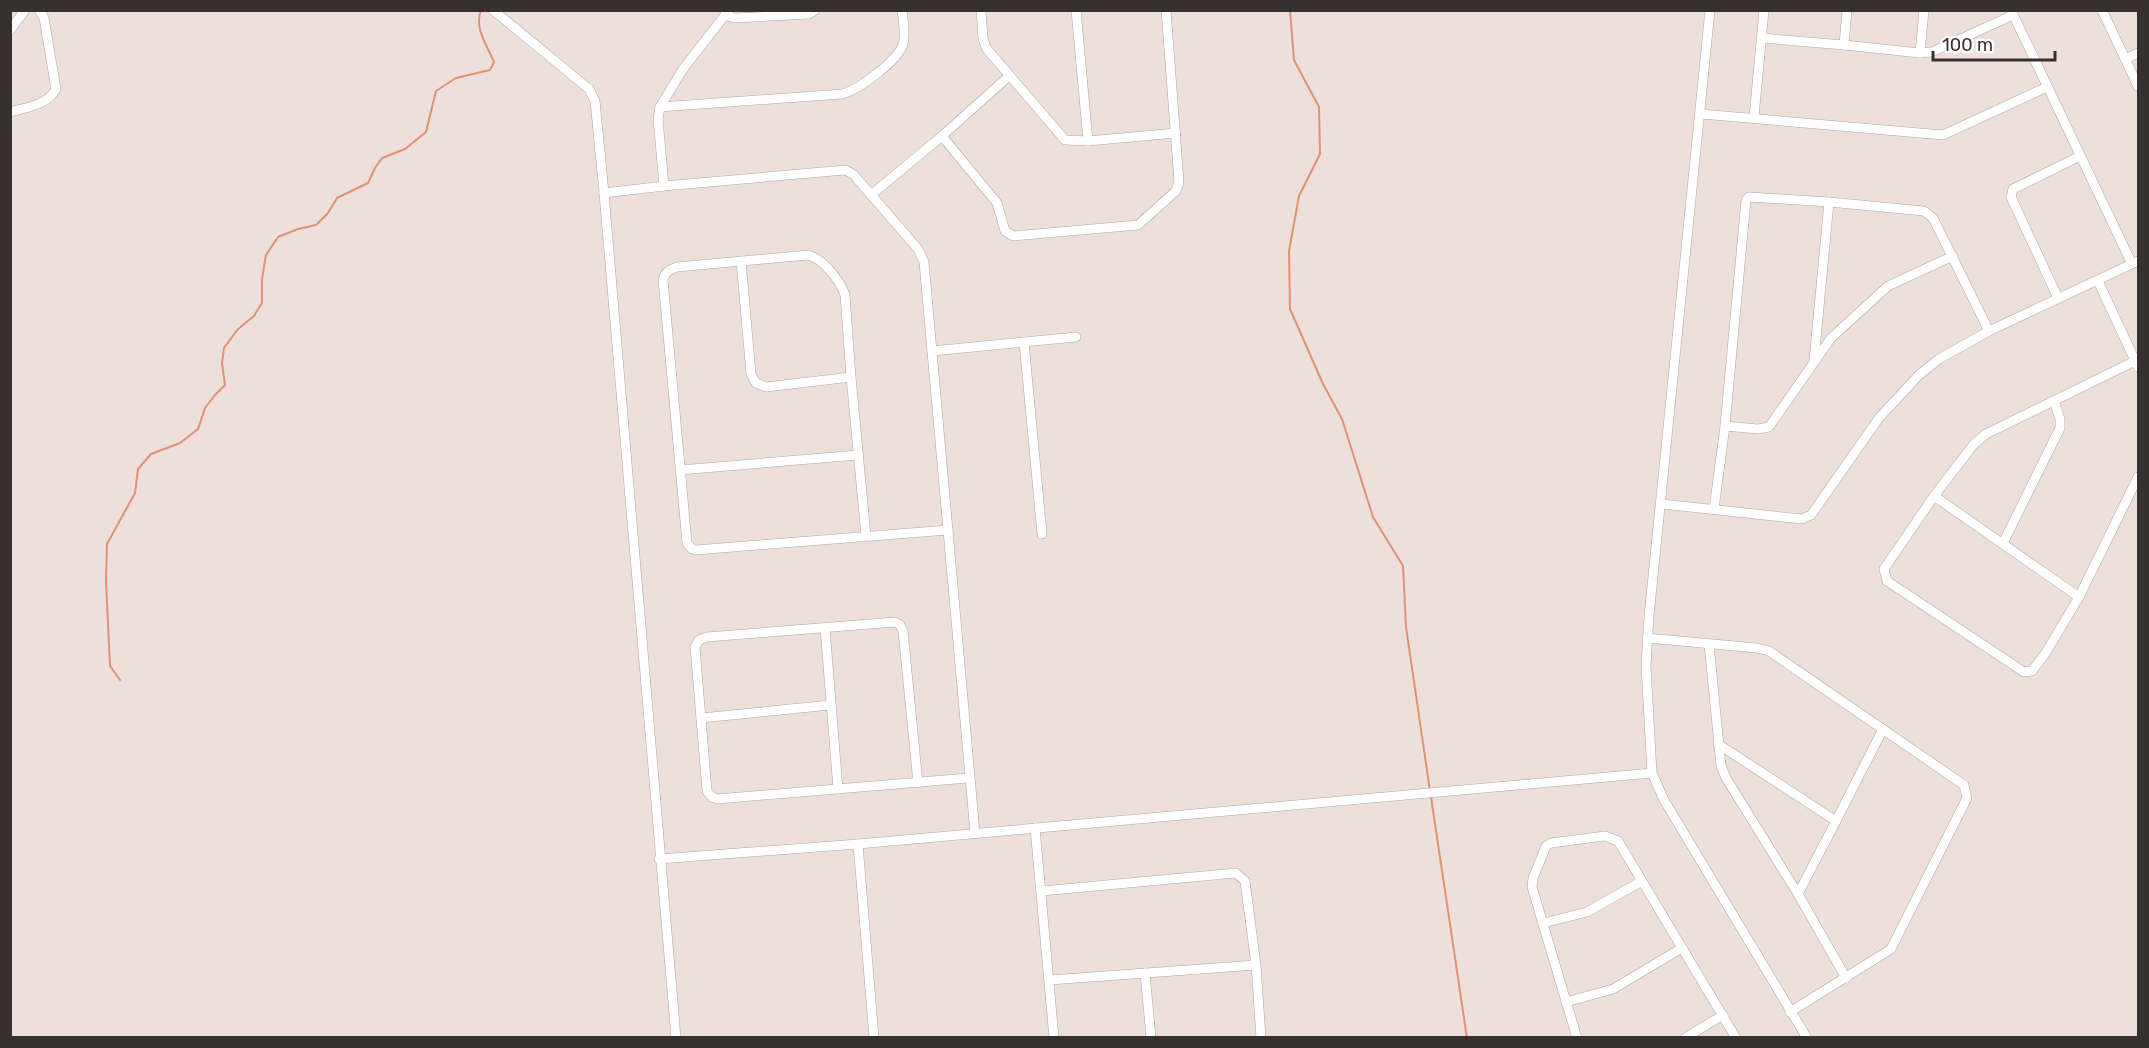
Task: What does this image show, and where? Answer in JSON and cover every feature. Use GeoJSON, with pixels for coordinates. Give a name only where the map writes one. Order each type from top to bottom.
{"type":"FeatureCollection","features":[{"type":"Feature","properties":{"kind":"street"},"geometry":{"type":"LineString","coordinates":[[10,30],[25,10]]}},
{"type":"Feature","properties":{"kind":"street"},"geometry":{"type":"LineString","coordinates":[[10,112],[45,101],[52,96],[56,88],[44,18],[39,10]]}},
{"type":"Feature","properties":{"kind":"street"},"geometry":{"type":"LineString","coordinates":[[493,10],[589,89],[595,101],[676,1038]]}},
{"type":"Feature","properties":{"kind":"street"},"geometry":{"type":"LineString","coordinates":[[664,186],[658,118],[660,107],[683,69],[727,13],[734,18],[809,14],[815,10]]}},
{"type":"Feature","properties":{"kind":"street"},"geometry":{"type":"LineString","coordinates":[[660,107],[853,92],[896,57],[902,46],[904,35],[902,10]]}},
{"type":"Feature","properties":{"kind":"street"},"geometry":{"type":"LineString","coordinates":[[981,10],[986,48],[1065,140],[1088,141],[1176,133]]}},
{"type":"Feature","properties":{"kind":"street"},"geometry":{"type":"LineString","coordinates":[[1076,10],[1088,141]]}},
{"type":"Feature","properties":{"kind":"street"},"geometry":{"type":"LineString","coordinates":[[942,136],[997,203],[1005,231],[1012,236],[1131,226],[1144,221],[1178,187],[1179,182],[1166,10]]}},
{"type":"Feature","properties":{"kind":"street"},"geometry":{"type":"LineString","coordinates":[[1710,10],[1647,638],[1646,666],[1652,773],[1664,800],[1807,1038]]}},
{"type":"Feature","properties":{"kind":"street"},"geometry":{"type":"LineString","coordinates":[[1754,117],[1764,10]]}},
{"type":"Feature","properties":{"kind":"street"},"geometry":{"type":"LineString","coordinates":[[1844,45],[1847,10]]}},
{"type":"Feature","properties":{"kind":"street"},"geometry":{"type":"LineString","coordinates":[[1920,53],[1924,10]]}},
{"type":"Feature","properties":{"kind":"street"},"geometry":{"type":"LineString","coordinates":[[2102,10],[2139,86]]}},
{"type":"Feature","properties":{"kind":"street"},"geometry":{"type":"LineString","coordinates":[[1662,504],[1802,519],[1811,516],[1889,405],[1939,359],[1989,331],[2135,263],[2080,156],[2012,13],[1940,50],[1920,53],[1761,38]]}},
{"type":"Feature","properties":{"kind":"street"},"geometry":{"type":"LineString","coordinates":[[2126,59],[2139,53]]}},
{"type":"Feature","properties":{"kind":"street"},"geometry":{"type":"LineString","coordinates":[[871,195],[1009,76]]}},
{"type":"Feature","properties":{"kind":"street"},"geometry":{"type":"LineString","coordinates":[[1701,114],[1942,135],[2047,87]]}},
{"type":"Feature","properties":{"kind":"street"},"geometry":{"type":"LineString","coordinates":[[2058,298],[2011,193],[2013,189],[2080,156]]}},
{"type":"Feature","properties":{"kind":"street"},"geometry":{"type":"LineString","coordinates":[[604,193],[845,170],[853,174],[922,256],[948,530],[968,778],[975,833]]}},
{"type":"Feature","properties":{"kind":"street"},"geometry":{"type":"LineString","coordinates":[[1714,509],[1725,426],[1746,200],[1752,197],[1924,211],[1934,218],[1989,331]]}},
{"type":"Feature","properties":{"kind":"street"},"geometry":{"type":"LineString","coordinates":[[1813,364],[1829,202]]}},
{"type":"Feature","properties":{"kind":"street"},"geometry":{"type":"LineString","coordinates":[[866,537],[845,295],[842,286],[816,257],[808,255],[677,267],[665,274],[663,280],[687,543],[692,549],[866,537],[948,530]]}},
{"type":"Feature","properties":{"kind":"street"},"geometry":{"type":"LineString","coordinates":[[1725,426],[1758,429],[1769,427],[1831,338],[1888,286],[1953,256]]}},
{"type":"Feature","properties":{"kind":"street"},"geometry":{"type":"LineString","coordinates":[[741,261],[751,374],[756,383],[766,387],[851,377]]}},
{"type":"Feature","properties":{"kind":"street"},"geometry":{"type":"LineString","coordinates":[[2098,281],[2137,364],[1986,434],[1974,444],[1934,496],[1884,569],[1887,581],[2024,672],[2032,671],[2045,654],[2079,597],[2139,477]]}},
{"type":"Feature","properties":{"kind":"street"},"geometry":{"type":"LineString","coordinates":[[932,351],[1076,337]]}},
{"type":"Feature","properties":{"kind":"street"},"geometry":{"type":"LineString","coordinates":[[1024,342],[1042,534]]}},
{"type":"Feature","properties":{"kind":"street"},"geometry":{"type":"LineString","coordinates":[[2003,543],[2060,428],[2060,419],[2054,401]]}},
{"type":"Feature","properties":{"kind":"street"},"geometry":{"type":"LineString","coordinates":[[680,470],[858,454]]}},
{"type":"Feature","properties":{"kind":"street"},"geometry":{"type":"LineString","coordinates":[[1934,496],[2079,597]]}},
{"type":"Feature","properties":{"kind":"street"},"geometry":{"type":"LineString","coordinates":[[918,783],[903,631],[900,625],[895,622],[708,637],[699,640],[695,647],[707,790],[712,797],[717,799],[918,783],[968,778]]}},
{"type":"Feature","properties":{"kind":"street"},"geometry":{"type":"LineString","coordinates":[[825,628],[838,789]]}},
{"type":"Feature","properties":{"kind":"street"},"geometry":{"type":"LineString","coordinates":[[1647,638],[1769,651],[1964,785],[1968,798],[1891,949],[1790,1012]]}},
{"type":"Feature","properties":{"kind":"street"},"geometry":{"type":"LineString","coordinates":[[1709,644],[1721,766],[1846,978]]}},
{"type":"Feature","properties":{"kind":"street"},"geometry":{"type":"LineString","coordinates":[[701,718],[830,705]]}},
{"type":"Feature","properties":{"kind":"street"},"geometry":{"type":"LineString","coordinates":[[1798,894],[1883,729]]}},
{"type":"Feature","properties":{"kind":"street"},"geometry":{"type":"LineString","coordinates":[[1718,744],[1836,821]]}},
{"type":"Feature","properties":{"kind":"street"},"geometry":{"type":"LineString","coordinates":[[659,859],[858,844],[1652,773]]}},
{"type":"Feature","properties":{"kind":"street"},"geometry":{"type":"LineString","coordinates":[[1035,828],[1054,1038]]}},
{"type":"Feature","properties":{"kind":"street"},"geometry":{"type":"LineString","coordinates":[[1577,1038],[1532,882],[1546,846],[1551,843],[1612,837],[1618,841],[1736,1038]]}},
{"type":"Feature","properties":{"kind":"street"},"geometry":{"type":"LineString","coordinates":[[858,844],[874,1038]]}},
{"type":"Feature","properties":{"kind":"street"},"geometry":{"type":"LineString","coordinates":[[1042,891],[1236,873],[1245,881],[1256,964],[1261,1038]]}},
{"type":"Feature","properties":{"kind":"street"},"geometry":{"type":"LineString","coordinates":[[1544,923],[1587,912],[1642,881]]}},
{"type":"Feature","properties":{"kind":"street"},"geometry":{"type":"LineString","coordinates":[[1566,1002],[1613,989],[1682,948]]}},
{"type":"Feature","properties":{"kind":"street"},"geometry":{"type":"LineString","coordinates":[[1050,980],[1256,964]]}},
{"type":"Feature","properties":{"kind":"street"},"geometry":{"type":"LineString","coordinates":[[1145,973],[1151,1038]]}},
{"type":"Feature","properties":{"kind":"street"},"geometry":{"type":"LineString","coordinates":[[1685,1038],[1722,1015]]}},
{"type":"Feature","properties":{"kind":"waterway"},"geometry":{"type":"LineString","coordinates":[[120,680],[110,666],[106,581],[107,544],[135,493],[138,469],[151,454],[180,443],[198,429],[205,408],[225,385],[222,363],[224,348],[238,329],[254,316],[262,303],[262,279],[266,255],[278,237],[316,225],[328,213],[337,198],[368,183],[382,158],[405,149],[426,132],[436,91],[456,78],[490,70],[494,62],[480,30],[481,10]]}},
{"type":"Feature","properties":{"kind":"waterway"},"geometry":{"type":"LineString","coordinates":[[1290,10],[1294,60],[1319,107],[1320,154],[1299,196],[1289,251],[1290,309],[1323,384],[1342,419],[1373,517],[1403,566],[1406,627],[1430,791]]}},
{"type":"Feature","properties":{"kind":"waterway"},"geometry":{"type":"LineString","coordinates":[[1431,797],[1467,1038]]}}]}
